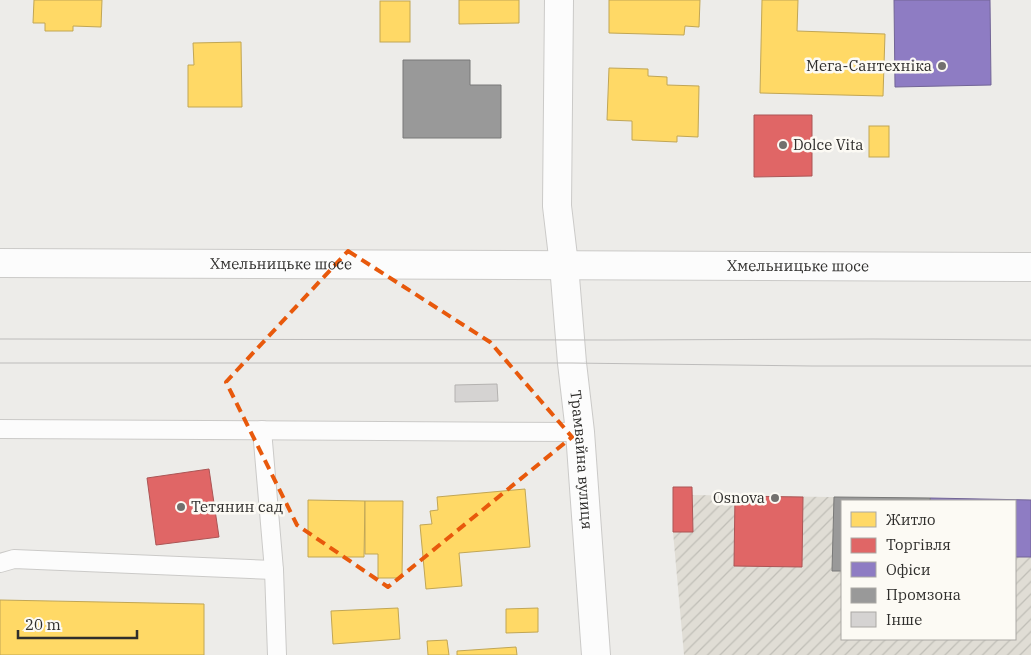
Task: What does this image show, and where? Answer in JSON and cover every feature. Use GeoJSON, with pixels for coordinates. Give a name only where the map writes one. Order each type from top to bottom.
{"type":"FeatureCollection","features":[{"type":"Feature","properties":{"kind":"main road"},"geometry":{"type":"LineString","coordinates":[[559,0],[557,206],[564,264]]}},
{"type":"Feature","properties":{"kind":"main road","name":"Хмельницьке шосе"},"geometry":{"type":"LineString","coordinates":[[0,263],[1031,267]]}},
{"type":"Feature","properties":{"kind":"main road","name":"Трамвайна вулиця"},"geometry":{"type":"LineString","coordinates":[[564,264],[580,432],[596,655]]}},
{"type":"Feature","properties":{"kind":"lane"},"geometry":{"type":"LineString","coordinates":[[0,428],[580,432]]}},
{"type":"Feature","properties":{"kind":"lane"},"geometry":{"type":"LineString","coordinates":[[262,430],[274,570],[277,655]]}},
{"type":"Feature","properties":{"kind":"lane"},"geometry":{"type":"LineString","coordinates":[[0,563],[14,559],[274,570]]}},
{"type":"Feature","properties":{"kind":"highlighted area"},"geometry":{"type":"Polygon","coordinates":[[[348,251],[490,342],[572,437],[388,587],[297,525],[226,382],[348,251]]]}},
{"type":"Feature","properties":{"kind":"shaded area"},"geometry":{"type":"Polygon","coordinates":[[[692,495],[1031,500],[1031,655],[684,655],[673,532],[692,495]]]}},
{"type":"Feature","properties":{"kind":"building: Житло"},"geometry":{"type":"Polygon","coordinates":[[[34,0],[102,0],[101,27],[73,26],[73,31],[45,31],[45,23],[33,23],[34,0]]]}},
{"type":"Feature","properties":{"kind":"building: Житло"},"geometry":{"type":"Polygon","coordinates":[[[459,0],[519,0],[519,23],[459,24],[459,0]]]}},
{"type":"Feature","properties":{"kind":"building: Житло"},"geometry":{"type":"Polygon","coordinates":[[[609,0],[700,0],[699,27],[685,26],[684,35],[609,33],[609,0]]]}},
{"type":"Feature","properties":{"kind":"building: Житло"},"geometry":{"type":"Polygon","coordinates":[[[762,0],[798,0],[797,31],[885,34],[883,96],[760,93],[762,0]]]}},
{"type":"Feature","properties":{"kind":"building: Житло"},"geometry":{"type":"Polygon","coordinates":[[[380,1],[410,1],[410,42],[380,42],[380,1]]]}},
{"type":"Feature","properties":{"kind":"building: Житло"},"geometry":{"type":"Polygon","coordinates":[[[241,42],[242,107],[188,107],[188,65],[194,65],[193,43],[241,42]]]}},
{"type":"Feature","properties":{"kind":"building: Житло"},"geometry":{"type":"Polygon","coordinates":[[[609,68],[648,69],[648,76],[667,77],[667,85],[699,86],[698,137],[677,136],[677,142],[632,140],[632,121],[607,120],[609,68]]]}},
{"type":"Feature","properties":{"kind":"building: Житло"},"geometry":{"type":"Polygon","coordinates":[[[869,126],[889,126],[889,157],[869,157],[869,126]]]}},
{"type":"Feature","properties":{"kind":"building: Житло"},"geometry":{"type":"Polygon","coordinates":[[[525,489],[530,547],[459,553],[462,586],[426,589],[420,525],[432,524],[430,511],[438,510],[437,497],[525,489]]]}},
{"type":"Feature","properties":{"kind":"building: Житло"},"geometry":{"type":"Polygon","coordinates":[[[308,500],[365,501],[364,557],[308,557],[308,500]]]}},
{"type":"Feature","properties":{"kind":"building: Житло"},"geometry":{"type":"Polygon","coordinates":[[[365,501],[403,501],[402,578],[378,578],[378,554],[365,554],[365,501]]]}},
{"type":"Feature","properties":{"kind":"building: Житло"},"geometry":{"type":"Polygon","coordinates":[[[0,600],[204,604],[204,655],[0,655],[0,600]]]}},
{"type":"Feature","properties":{"kind":"building: Житло"},"geometry":{"type":"Polygon","coordinates":[[[398,608],[400,639],[333,644],[331,611],[398,608]]]}},
{"type":"Feature","properties":{"kind":"building: Житло"},"geometry":{"type":"Polygon","coordinates":[[[538,608],[538,632],[506,633],[506,609],[538,608]]]}},
{"type":"Feature","properties":{"kind":"building: Житло"},"geometry":{"type":"Polygon","coordinates":[[[447,640],[449,655],[428,655],[427,641],[447,640]]]}},
{"type":"Feature","properties":{"kind":"building: Житло"},"geometry":{"type":"Polygon","coordinates":[[[516,647],[517,655],[457,655],[457,651],[516,647]]]}},
{"type":"Feature","properties":{"kind":"building: Торгівля","name":"Dolce Vita"},"geometry":{"type":"Polygon","coordinates":[[[754,115],[812,115],[812,176],[754,177],[754,115]]]}},
{"type":"Feature","properties":{"kind":"building: Торгівля"},"geometry":{"type":"Polygon","coordinates":[[[209,469],[219,537],[156,545],[147,478],[209,469]]]}},
{"type":"Feature","properties":{"kind":"building: Торгівля"},"geometry":{"type":"Polygon","coordinates":[[[673,487],[692,487],[693,532],[673,532],[673,487]]]}},
{"type":"Feature","properties":{"kind":"building: Торгівля"},"geometry":{"type":"Polygon","coordinates":[[[735,496],[803,497],[802,567],[734,566],[735,496]]]}},
{"type":"Feature","properties":{"kind":"building: Офіси"},"geometry":{"type":"Polygon","coordinates":[[[894,0],[990,0],[991,85],[895,87],[894,0]]]}},
{"type":"Feature","properties":{"kind":"building: Офіси"},"geometry":{"type":"Polygon","coordinates":[[[930,498],[1031,500],[1031,557],[1016,557],[1016,500],[930,500],[930,498]]]}},
{"type":"Feature","properties":{"kind":"building: Промзона"},"geometry":{"type":"Polygon","coordinates":[[[403,60],[470,60],[470,85],[501,85],[501,138],[403,138],[403,60]]]}},
{"type":"Feature","properties":{"kind":"building: Промзона"},"geometry":{"type":"Polygon","coordinates":[[[834,497],[930,498],[930,500],[841,500],[841,571],[832,571],[834,497]]]}},
{"type":"Feature","properties":{"kind":"building: Інше"},"geometry":{"type":"Polygon","coordinates":[[[497,384],[498,401],[455,402],[455,385],[497,384]]]}},
{"type":"Feature","properties":{"kind":"tram line"},"geometry":{"type":"LineString","coordinates":[[0,339],[1031,340]]}},
{"type":"Feature","properties":{"kind":"tram line"},"geometry":{"type":"LineString","coordinates":[[0,363],[572,363],[1031,366]]}},
{"type":"Feature","properties":{"kind":"place","name":"Мега-Сантехніка"},"geometry":{"type":"Point","coordinates":[942,66]}},
{"type":"Feature","properties":{"kind":"place","name":"Dolce Vita"},"geometry":{"type":"Point","coordinates":[783,145]}},
{"type":"Feature","properties":{"kind":"place","name":"Osnova"},"geometry":{"type":"Point","coordinates":[775,498]}},
{"type":"Feature","properties":{"kind":"place","name":"Тетянин сад"},"geometry":{"type":"Point","coordinates":[181,507]}}]}
